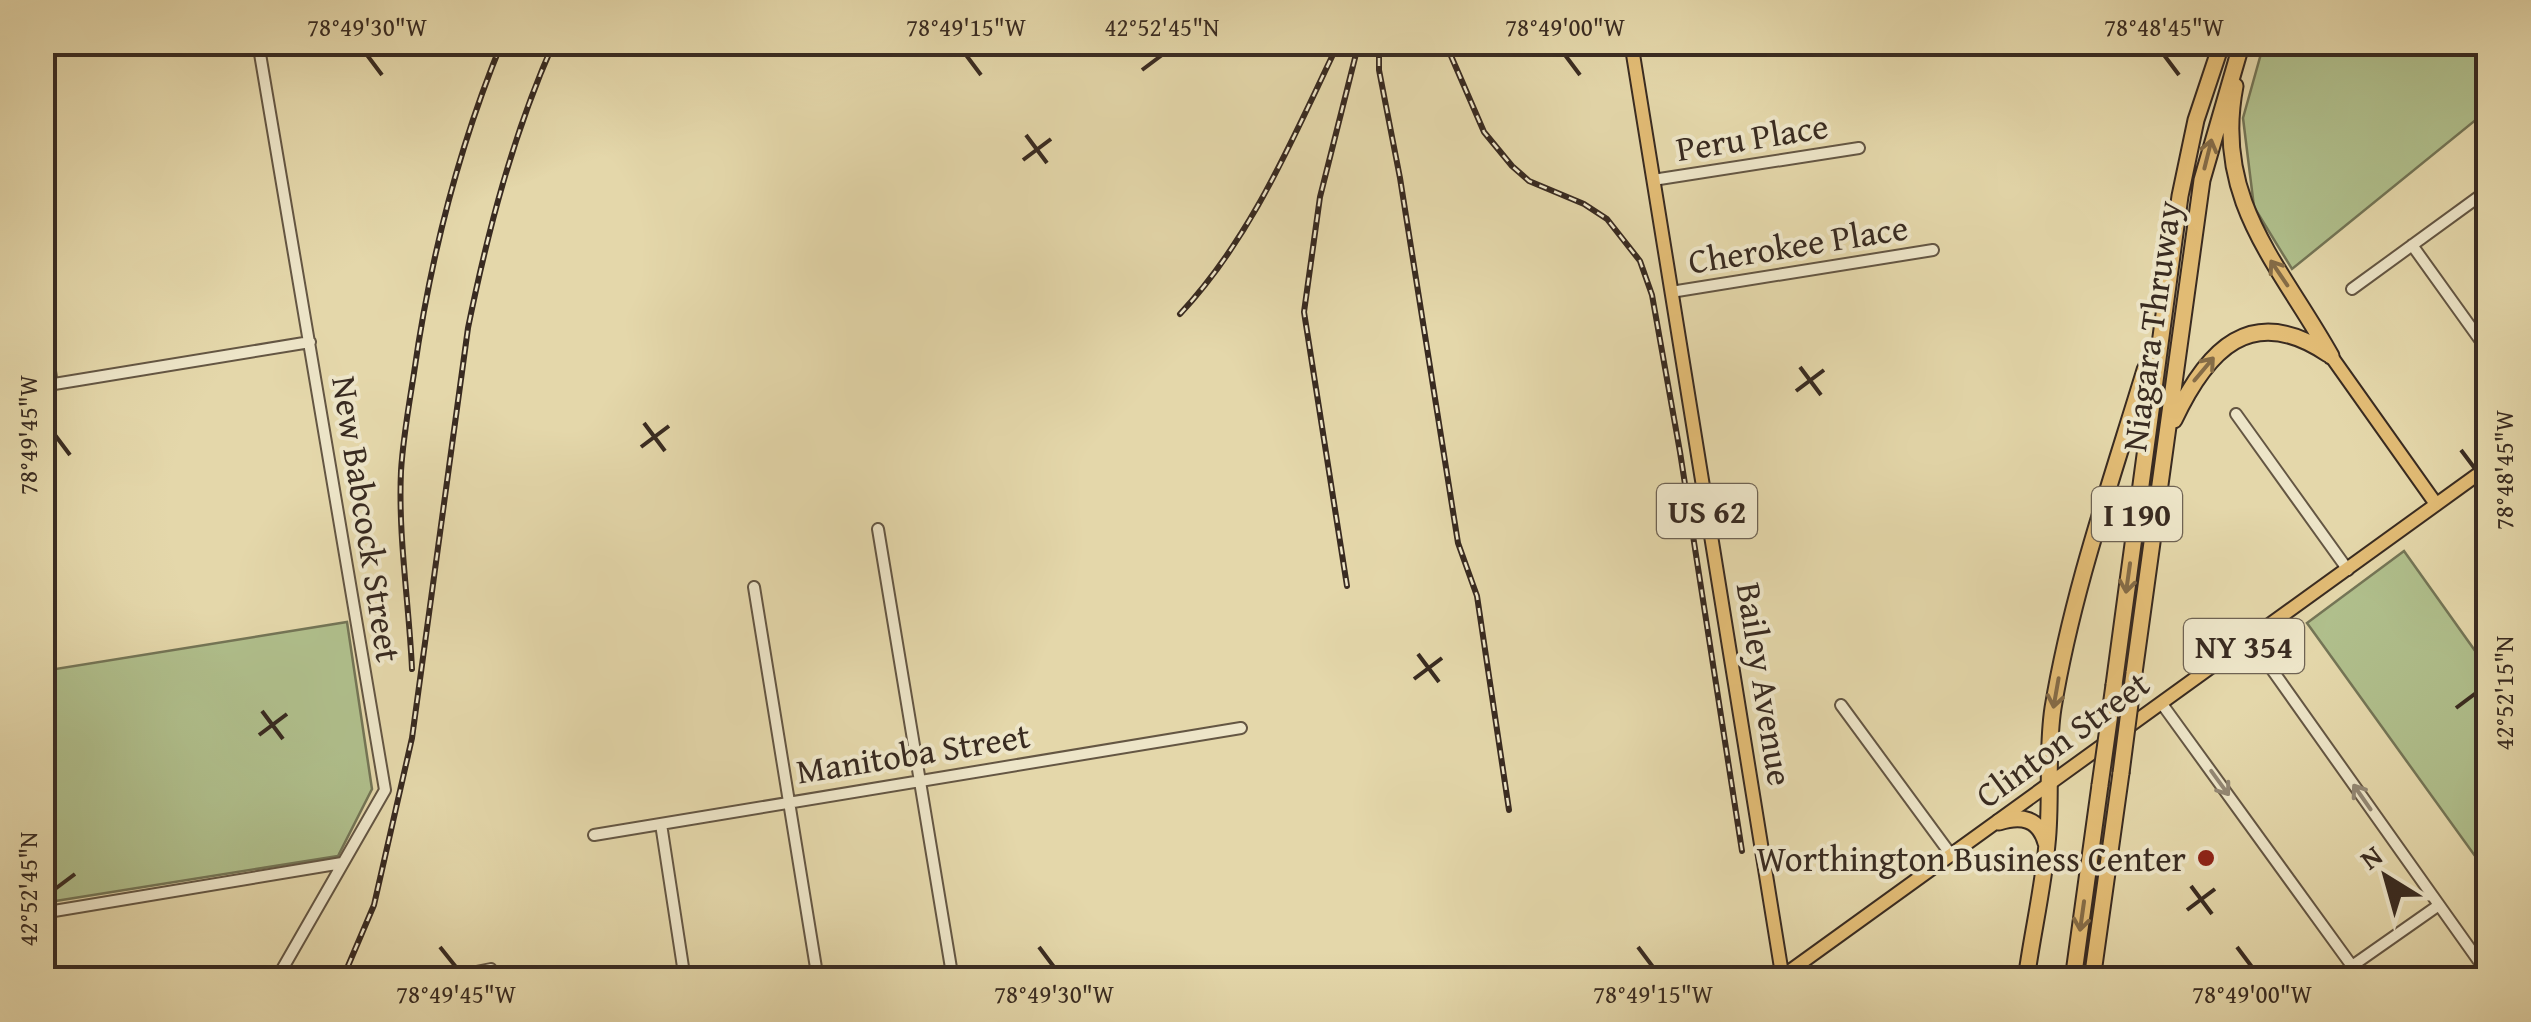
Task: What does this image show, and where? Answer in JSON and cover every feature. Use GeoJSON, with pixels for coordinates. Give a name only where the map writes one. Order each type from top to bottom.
{"type":"FeatureCollection","features":[{"type":"Feature","properties":{"kind":"highway","name":"Niagara Thruway"},"geometry":{"type":"LineString","coordinates":[[2073,980],[2180,196],[2196,120],[2222,42]]}},
{"type":"Feature","properties":{"kind":"highway","name":"Niagara Thruway"},"geometry":{"type":"LineString","coordinates":[[2092,980],[2202,180],[2242,42]]}},
{"type":"Feature","properties":{"kind":"highway"},"geometry":{"type":"LineString","coordinates":[[2242,42],[2232,124],[2236,181],[2262,247],[2331,356]]}},
{"type":"Feature","properties":{"kind":"highway"},"geometry":{"type":"LineString","coordinates":[[2167,436],[2203,368],[2241,339],[2259,332],[2289,332],[2331,356]]}},
{"type":"Feature","properties":{"kind":"highway"},"geometry":{"type":"LineString","coordinates":[[2026,980],[2047,846],[2047,756],[2074,603],[2145,370],[2160,342]]}},
{"type":"Feature","properties":{"kind":"highway"},"geometry":{"type":"LineString","coordinates":[[1999,822],[2023,818],[2036,824],[2047,846]]}},
{"type":"Feature","properties":{"kind":"main road","name":"Bailey Avenue"},"geometry":{"type":"LineString","coordinates":[[1630,42],[1783,978]]}},
{"type":"Feature","properties":{"kind":"main road"},"geometry":{"type":"LineString","coordinates":[[2331,356],[2436,504]]}},
{"type":"Feature","properties":{"kind":"main road","name":"Clinton Street"},"geometry":{"type":"LineString","coordinates":[[1763,980],[1783,978],[2488,467]]}},
{"type":"Feature","properties":{"kind":"street","name":"New Babcock Street"},"geometry":{"type":"LineString","coordinates":[[258,42],[385,790],[276,980]]}},
{"type":"Feature","properties":{"kind":"street","name":"Peru Place"},"geometry":{"type":"LineString","coordinates":[[1653,180],[1859,148]]}},
{"type":"Feature","properties":{"kind":"street"},"geometry":{"type":"LineString","coordinates":[[2352,289],[2488,190]]}},
{"type":"Feature","properties":{"kind":"street"},"geometry":{"type":"LineString","coordinates":[[2412,245],[2488,351]]}},
{"type":"Feature","properties":{"kind":"street","name":"Cherokee Place"},"geometry":{"type":"LineString","coordinates":[[1671,292],[1933,250]]}},
{"type":"Feature","properties":{"kind":"street"},"geometry":{"type":"LineString","coordinates":[[42,316],[47,386],[310,342]]}},
{"type":"Feature","properties":{"kind":"street"},"geometry":{"type":"LineString","coordinates":[[2236,414],[2348,570]]}},
{"type":"Feature","properties":{"kind":"street"},"geometry":{"type":"LineString","coordinates":[[878,529],[953,980]]}},
{"type":"Feature","properties":{"kind":"street"},"geometry":{"type":"LineString","coordinates":[[754,586],[818,980]]}},
{"type":"Feature","properties":{"kind":"street"},"geometry":{"type":"LineString","coordinates":[[2252,640],[2488,974]]}},
{"type":"Feature","properties":{"kind":"street"},"geometry":{"type":"LineString","coordinates":[[2162,704],[2352,966],[2439,905]]}},
{"type":"Feature","properties":{"kind":"street"},"geometry":{"type":"LineString","coordinates":[[1840,705],[1952,856]]}},
{"type":"Feature","properties":{"kind":"street","name":"Manitoba Street"},"geometry":{"type":"LineString","coordinates":[[594,835],[1241,728]]}},
{"type":"Feature","properties":{"kind":"street"},"geometry":{"type":"LineString","coordinates":[[661,824],[685,980]]}},
{"type":"Feature","properties":{"kind":"street"},"geometry":{"type":"LineString","coordinates":[[42,913],[342,863]]}},
{"type":"Feature","properties":{"kind":"street"},"geometry":{"type":"LineString","coordinates":[[436,980],[492,969]]}},
{"type":"Feature","properties":{"kind":"green space"},"geometry":{"type":"Polygon","coordinates":[[[2264,43],[2473,43],[2488,65],[2488,110],[2292,269],[2254,207],[2243,118],[2264,43]]]}},
{"type":"Feature","properties":{"kind":"green space"},"geometry":{"type":"Polygon","coordinates":[[[2404,551],[2488,669],[2488,874],[2307,623],[2404,551]]]}},
{"type":"Feature","properties":{"kind":"green space"},"geometry":{"type":"Polygon","coordinates":[[[347,622],[372,789],[338,856],[43,903],[43,671],[347,622]]]}},
{"type":"Feature","properties":{"kind":"railway"},"geometry":{"type":"LineString","coordinates":[[412,669],[401,520],[406,422],[428,288],[447,205],[502,42]]}},
{"type":"Feature","properties":{"kind":"railway"},"geometry":{"type":"LineString","coordinates":[[342,980],[374,905],[412,738],[476,291],[514,147],[554,42]]}},
{"type":"Feature","properties":{"kind":"railway"},"geometry":{"type":"LineString","coordinates":[[1180,314],[1206,284],[1250,219],[1339,42]]}},
{"type":"Feature","properties":{"kind":"railway"},"geometry":{"type":"LineString","coordinates":[[1347,586],[1304,312],[1320,197],[1359,42]]}},
{"type":"Feature","properties":{"kind":"railway"},"geometry":{"type":"LineString","coordinates":[[1379,42],[1379,70],[1458,543],[1477,596],[1509,810]]}},
{"type":"Feature","properties":{"kind":"railway"},"geometry":{"type":"LineString","coordinates":[[1445,42],[1484,132],[1512,166],[1529,181],[1584,204],[1607,219],[1640,261],[1652,295],[1680,452],[1742,851]]}},
{"type":"Feature","properties":{"kind":"place","name":"Worthington Business Center"},"geometry":{"type":"Point","coordinates":[2206,858]}}]}
